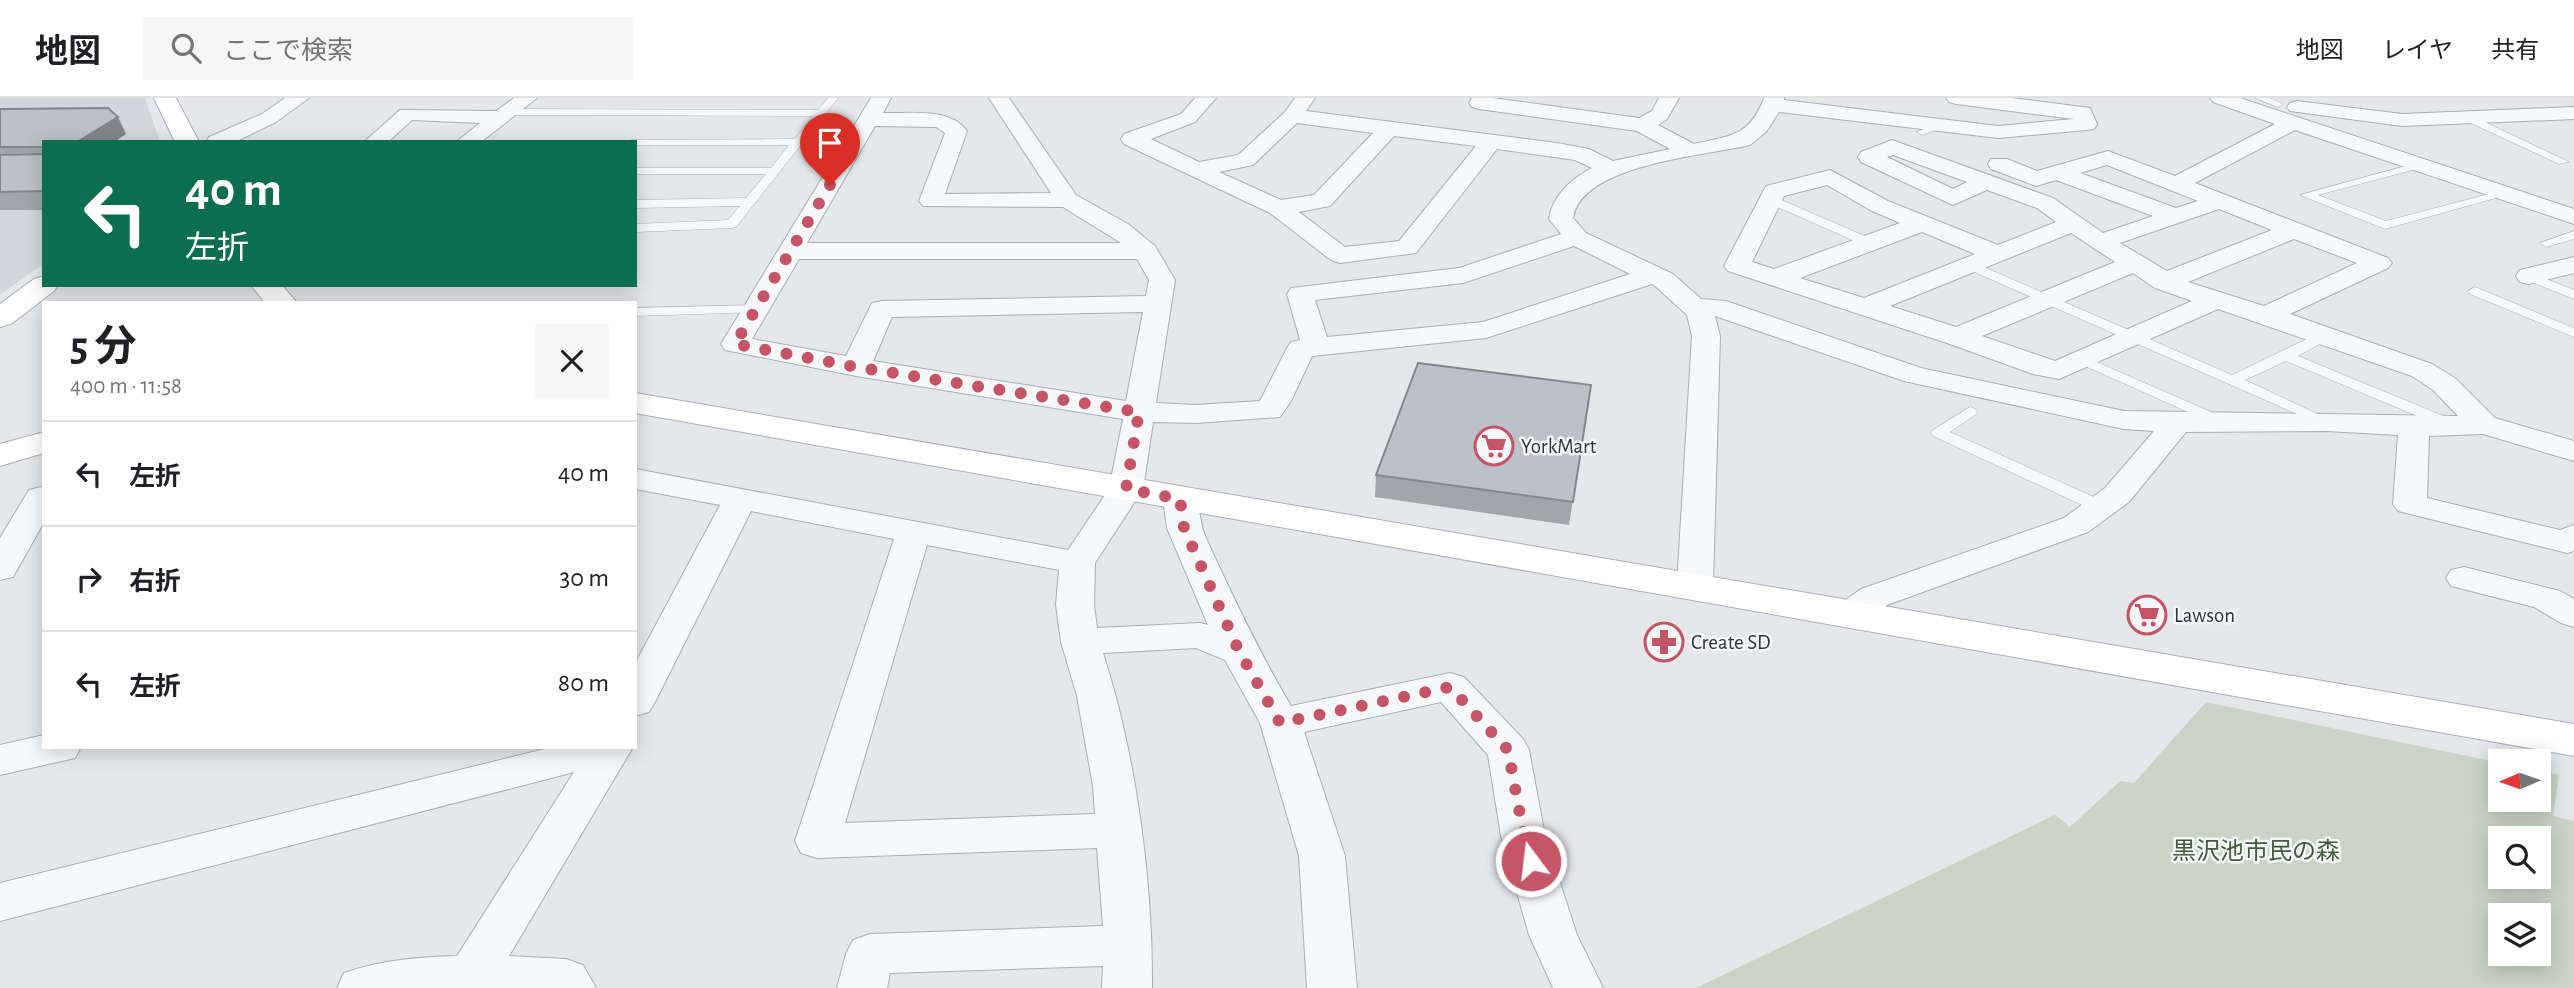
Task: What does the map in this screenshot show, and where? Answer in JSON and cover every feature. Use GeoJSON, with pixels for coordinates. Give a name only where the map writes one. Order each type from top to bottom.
{"type":"FeatureCollection","features":[{"type":"Feature","properties":{"kind":"street"},"geometry":{"type":"LineString","coordinates":[[165,98],[186,140]]}},
{"type":"Feature","properties":{"kind":"street"},"geometry":{"type":"LineString","coordinates":[[221,140],[269,118],[299,98]]}},
{"type":"Feature","properties":{"kind":"street"},"geometry":{"type":"LineString","coordinates":[[470,140],[527,98]]}},
{"type":"Feature","properties":{"kind":"street"},"geometry":{"type":"LineString","coordinates":[[881,98],[735,344],[856,367],[1139,412],[1196,414],[1269,410],[1276,401],[1300,348],[1486,330],[1653,275]]}},
{"type":"Feature","properties":{"kind":"street"},"geometry":{"type":"LineString","coordinates":[[862,988],[870,954],[1128,967],[1114,786],[1097,696],[1080,642],[1075,605],[1077,563],[1126,489],[1162,280],[1146,251],[1119,229],[1068,200],[999,98]]}},
{"type":"Feature","properties":{"kind":"street"},"geometry":{"type":"LineString","coordinates":[[1206,98],[1188,118],[1132,139],[1279,208],[1340,255],[1407,248],[1492,141]]}},
{"type":"Feature","properties":{"kind":"street"},"geometry":{"type":"LineString","coordinates":[[1483,98],[1479,103],[1642,125],[1691,150]]}},
{"type":"Feature","properties":{"kind":"street"},"geometry":{"type":"LineString","coordinates":[[1642,125],[1660,115],[1669,98]]}},
{"type":"Feature","properties":{"kind":"street"},"geometry":{"type":"LineString","coordinates":[[1695,585],[1706,336],[1700,312],[1664,281],[1577,238],[1561,219],[1566,201],[1592,176],[1610,168],[1752,135],[1764,122],[1772,102],[1873,108],[1931,129],[1998,132],[2086,124],[2083,112],[1956,98]]}},
{"type":"Feature","properties":{"kind":"street"},"geometry":{"type":"LineString","coordinates":[[2222,98],[2269,101],[2402,120],[2574,113]]}},
{"type":"Feature","properties":{"kind":"street"},"geometry":{"type":"LineString","coordinates":[[2222,98],[2574,217]]}},
{"type":"Feature","properties":{"kind":"street"},"geometry":{"type":"LineString","coordinates":[[1196,169],[1245,160],[1298,107],[1389,128],[1581,154],[1610,168]]}},
{"type":"Feature","properties":{"kind":"street"},"geometry":{"type":"LineString","coordinates":[[377,140],[407,114],[504,114]]}},
{"type":"Feature","properties":{"kind":"street"},"geometry":{"type":"LineString","coordinates":[[869,120],[936,121],[946,123],[956,131],[931,201],[909,251]]}},
{"type":"Feature","properties":{"kind":"street"},"geometry":{"type":"LineString","coordinates":[[2176,184],[2293,123]]}},
{"type":"Feature","properties":{"kind":"street"},"geometry":{"type":"LineString","coordinates":[[1279,208],[1322,201],[1389,128]]}},
{"type":"Feature","properties":{"kind":"street"},"geometry":{"type":"LineString","coordinates":[[2267,315],[2379,263],[2108,158],[2036,178],[1992,172],[2045,202],[2100,242],[2164,282],[2326,335],[2422,370],[2444,384],[2469,426]]}},
{"type":"Feature","properties":{"kind":"street"},"geometry":{"type":"LineString","coordinates":[[2058,173],[2176,216]]}},
{"type":"Feature","properties":{"kind":"street"},"geometry":{"type":"LineString","coordinates":[[1998,254],[1880,206],[1830,177],[1774,191],[1737,266],[1957,337],[2043,368],[2059,370],[2216,300]]}},
{"type":"Feature","properties":{"kind":"street"},"geometry":{"type":"LineString","coordinates":[[931,201],[1068,200]]}},
{"type":"Feature","properties":{"kind":"street"},"geometry":{"type":"LineString","coordinates":[[2100,242],[2220,201]]}},
{"type":"Feature","properties":{"kind":"street"},"geometry":{"type":"LineString","coordinates":[[1774,278],[1922,223]]}},
{"type":"Feature","properties":{"kind":"street"},"geometry":{"type":"LineString","coordinates":[[1865,307],[2075,223]]}},
{"type":"Feature","properties":{"kind":"street"},"geometry":{"type":"LineString","coordinates":[[2164,282],[2294,230]]}},
{"type":"Feature","properties":{"kind":"street"},"geometry":{"type":"LineString","coordinates":[[1316,346],[1300,294],[1463,275],[1544,246],[1577,238]]}},
{"type":"Feature","properties":{"kind":"street"},"geometry":{"type":"LineString","coordinates":[[791,251],[1146,251]]}},
{"type":"Feature","properties":{"kind":"street"},"geometry":{"type":"LineString","coordinates":[[1957,337],[2134,263]]}},
{"type":"Feature","properties":{"kind":"street"},"geometry":{"type":"LineString","coordinates":[[2529,276],[2574,265]]}},
{"type":"Feature","properties":{"kind":"street"},"geometry":{"type":"LineString","coordinates":[[0,318],[42,286]]}},
{"type":"Feature","properties":{"kind":"street"},"geometry":{"type":"LineString","coordinates":[[856,367],[882,309],[1158,304]]}},
{"type":"Feature","properties":{"kind":"street"},"geometry":{"type":"LineString","coordinates":[[1695,307],[1716,307],[1914,374],[2124,420],[2469,426],[2574,451]]}},
{"type":"Feature","properties":{"kind":"street"},"geometry":{"type":"LineString","coordinates":[[637,403],[1180,499],[1695,585],[2574,740]]}},
{"type":"Feature","properties":{"kind":"street"},"geometry":{"type":"LineString","coordinates":[[1850,614],[1874,597],[2076,525],[2117,495],[2177,423]]}},
{"type":"Feature","properties":{"kind":"street"},"geometry":{"type":"LineString","coordinates":[[2414,427],[2410,503],[2567,542],[2574,535]]}},
{"type":"Feature","properties":{"kind":"street"},"geometry":{"type":"LineString","coordinates":[[0,442],[42,431]]}},
{"type":"Feature","properties":{"kind":"street"},"geometry":{"type":"LineString","coordinates":[[0,455],[42,443]]}},
{"type":"Feature","properties":{"kind":"street"},"geometry":{"type":"LineString","coordinates":[[637,479],[1077,563]]}},
{"type":"Feature","properties":{"kind":"street"},"geometry":{"type":"LineString","coordinates":[[0,510],[42,496]]}},
{"type":"Feature","properties":{"kind":"street"},"geometry":{"type":"LineString","coordinates":[[0,569],[42,496]]}},
{"type":"Feature","properties":{"kind":"street"},"geometry":{"type":"LineString","coordinates":[[637,698],[741,498]]}},
{"type":"Feature","properties":{"kind":"street"},"geometry":{"type":"LineString","coordinates":[[1180,499],[1184,528],[1239,651],[1280,723],[1322,856],[1332,988]]}},
{"type":"Feature","properties":{"kind":"street"},"geometry":{"type":"LineString","coordinates":[[914,532],[817,841],[1118,830]]}},
{"type":"Feature","properties":{"kind":"street"},"geometry":{"type":"LineString","coordinates":[[2464,578],[2547,599],[2574,615]]}},
{"type":"Feature","properties":{"kind":"street"},"geometry":{"type":"LineString","coordinates":[[1080,642],[1200,635],[1239,651]]}},
{"type":"Feature","properties":{"kind":"street"},"geometry":{"type":"LineString","coordinates":[[1280,723],[1450,687],[1508,750],[1524,836],[1553,935],[1578,988]]}},
{"type":"Feature","properties":{"kind":"street"},"geometry":{"type":"LineString","coordinates":[[0,760],[51,749]]}},
{"type":"Feature","properties":{"kind":"street"},"geometry":{"type":"LineString","coordinates":[[0,902],[607,749]]}},
{"type":"Feature","properties":{"kind":"street"},"geometry":{"type":"LineString","coordinates":[[472,974],[610,749]]}},
{"type":"Feature","properties":{"kind":"street"},"geometry":{"type":"LineString","coordinates":[[362,988],[392,981],[472,974],[566,980],[571,988]]}},
{"type":"Feature","properties":{"kind":"lane"},"geometry":{"type":"LineString","coordinates":[[575,112],[593,98]]}},
{"type":"Feature","properties":{"kind":"lane"},"geometry":{"type":"LineString","coordinates":[[637,228],[732,224],[833,98]]}},
{"type":"Feature","properties":{"kind":"lane"},"geometry":{"type":"LineString","coordinates":[[637,142],[666,112]]}},
{"type":"Feature","properties":{"kind":"lane"},"geometry":{"type":"LineString","coordinates":[[504,114],[822,113]]}},
{"type":"Feature","properties":{"kind":"lane"},"geometry":{"type":"LineString","coordinates":[[2466,117],[2563,162]]}},
{"type":"Feature","properties":{"kind":"lane"},"geometry":{"type":"LineString","coordinates":[[637,143],[797,142]]}},
{"type":"Feature","properties":{"kind":"lane"},"geometry":{"type":"LineString","coordinates":[[2420,165],[2306,195],[2385,225],[2504,194]]}},
{"type":"Feature","properties":{"kind":"lane"},"geometry":{"type":"LineString","coordinates":[[637,171],[774,171]]}},
{"type":"Feature","properties":{"kind":"lane"},"geometry":{"type":"LineString","coordinates":[[1770,199],[1870,243]]}},
{"type":"Feature","properties":{"kind":"lane"},"geometry":{"type":"LineString","coordinates":[[637,204],[749,202]]}},
{"type":"Feature","properties":{"kind":"lane"},"geometry":{"type":"LineString","coordinates":[[2546,243],[2574,234]]}},
{"type":"Feature","properties":{"kind":"lane"},"geometry":{"type":"LineString","coordinates":[[1970,265],[2327,422]]}},
{"type":"Feature","properties":{"kind":"lane"},"geometry":{"type":"LineString","coordinates":[[2529,276],[2574,295]]}},
{"type":"Feature","properties":{"kind":"lane"},"geometry":{"type":"LineString","coordinates":[[2476,292],[2574,333]]}},
{"type":"Feature","properties":{"kind":"lane"},"geometry":{"type":"LineString","coordinates":[[637,312],[756,309]]}},
{"type":"Feature","properties":{"kind":"lane"},"geometry":{"type":"LineString","coordinates":[[2233,380],[2326,335]]}},
{"type":"Feature","properties":{"kind":"lane"},"geometry":{"type":"LineString","coordinates":[[2286,356],[2469,426]]}},
{"type":"Feature","properties":{"kind":"lane"},"geometry":{"type":"LineString","coordinates":[[2083,359],[2224,423]]}},
{"type":"Feature","properties":{"kind":"lane"},"geometry":{"type":"LineString","coordinates":[[1970,412],[1939,433],[2101,507]]}},
{"type":"Feature","properties":{"kind":"shaded area"},"geometry":{"type":"Polygon","coordinates":[[[0,98],[145,98],[159,140],[42,140],[42,264],[0,295],[0,98]]]}},
{"type":"Feature","properties":{"kind":"green space","name":"黒沢池市民の森"},"geometry":{"type":"Polygon","coordinates":[[[2206,702],[2488,760],[2488,812],[2552,812],[2552,774],[2559,775],[2553,816],[2574,821],[2574,988],[1696,988],[2055,815],[2070,827],[2120,781],[2134,783],[2206,702]]]}},
{"type":"Feature","properties":{"kind":"building"},"geometry":{"type":"Polygon","coordinates":[[[108,108],[118,117],[80,140],[42,140],[42,147],[0,147],[0,109],[108,108]]]}},
{"type":"Feature","properties":{"kind":"building"},"geometry":{"type":"Polygon","coordinates":[[[42,154],[42,191],[0,192],[0,155],[42,154]]]}},
{"type":"Feature","properties":{"kind":"building"},"geometry":{"type":"Polygon","coordinates":[[[1418,363],[1591,385],[1573,502],[1376,475],[1418,363]]]}},
{"type":"Feature","properties":{"kind":"place","name":"YorkMart"},"geometry":{"type":"Point","coordinates":[1494,446]}},
{"type":"Feature","properties":{"kind":"place","name":"Lawson"},"geometry":{"type":"Point","coordinates":[2147,615]}},
{"type":"Feature","properties":{"kind":"place","name":"Create SD"},"geometry":{"type":"Point","coordinates":[1664,642]}},
{"type":"Feature","properties":{"kind":"route"},"geometry":{"type":"LineString","coordinates":[[830,185],[735,344],[856,367],[1139,412],[1126,489],[1180,499],[1184,528],[1239,651],[1280,723],[1450,687],[1508,750],[1531,861]]}}]}
